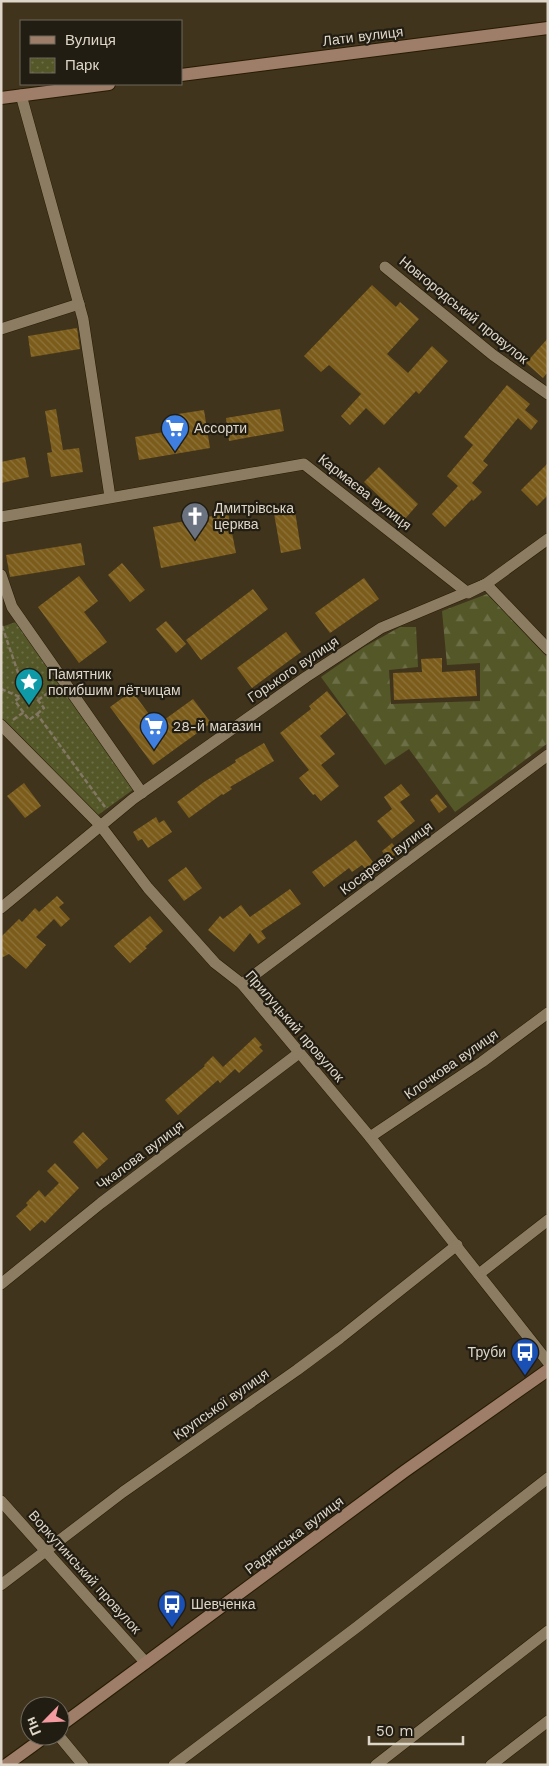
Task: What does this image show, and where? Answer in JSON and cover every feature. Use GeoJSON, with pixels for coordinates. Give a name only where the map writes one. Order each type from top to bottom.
{"type":"FeatureCollection","features":[{"type":"Feature","properties":{"kind":"main road","name":"Лати вулиця"},"geometry":{"type":"LineString","coordinates":[[182,75],[548,28]]}},
{"type":"Feature","properties":{"kind":"main road"},"geometry":{"type":"LineString","coordinates":[[1,98],[102,85]]}},
{"type":"Feature","properties":{"kind":"main road","name":"Радянська вулиця"},"geometry":{"type":"LineString","coordinates":[[70,1719],[405,1472],[548,1370]]}},
{"type":"Feature","properties":{"kind":"main road"},"geometry":{"type":"LineString","coordinates":[[6,1765],[32,1746]]}},
{"type":"Feature","properties":{"kind":"street"},"geometry":{"type":"LineString","coordinates":[[21,95],[83,319],[110,497]]}},
{"type":"Feature","properties":{"kind":"street","name":"Новгородський провулок"},"geometry":{"type":"LineString","coordinates":[[386,267],[493,356],[548,394]]}},
{"type":"Feature","properties":{"kind":"street"},"geometry":{"type":"LineString","coordinates":[[1,329],[79,304]]}},
{"type":"Feature","properties":{"kind":"street","name":"Кармаєва вулиця"},"geometry":{"type":"LineString","coordinates":[[1,517],[304,464],[468,593]]}},
{"type":"Feature","properties":{"kind":"street","name":"Горького вулиця"},"geometry":{"type":"LineString","coordinates":[[1,908],[100,825],[142,793],[306,677],[381,628],[486,584],[548,540]]}},
{"type":"Feature","properties":{"kind":"street"},"geometry":{"type":"LineString","coordinates":[[1,575],[12,607],[142,793]]}},
{"type":"Feature","properties":{"kind":"street"},"geometry":{"type":"LineString","coordinates":[[486,584],[548,649]]}},
{"type":"Feature","properties":{"kind":"street","name":"Прилуцький провулок"},"geometry":{"type":"LineString","coordinates":[[1,725],[100,825],[160,901],[215,963],[242,984],[370,1137],[548,1362]]}},
{"type":"Feature","properties":{"kind":"street","name":"Косарева вулиця"},"geometry":{"type":"LineString","coordinates":[[242,984],[548,755]]}},
{"type":"Feature","properties":{"kind":"street","name":"Клочкова вулиця"},"geometry":{"type":"LineString","coordinates":[[370,1137],[482,1062],[548,1013]]}},
{"type":"Feature","properties":{"kind":"street","name":"Чкалова вулиця"},"geometry":{"type":"LineString","coordinates":[[1,1284],[101,1203],[299,1053]]}},
{"type":"Feature","properties":{"kind":"street"},"geometry":{"type":"LineString","coordinates":[[479,1274],[548,1220]]}},
{"type":"Feature","properties":{"kind":"street","name":"Крупської вулиця"},"geometry":{"type":"LineString","coordinates":[[1,1585],[123,1492],[340,1338],[457,1246]]}},
{"type":"Feature","properties":{"kind":"street"},"geometry":{"type":"LineString","coordinates":[[174,1765],[357,1627],[548,1478]]}},
{"type":"Feature","properties":{"kind":"street","name":"Воркутинський провулок"},"geometry":{"type":"LineString","coordinates":[[1,1500],[146,1663]]}},
{"type":"Feature","properties":{"kind":"street"},"geometry":{"type":"LineString","coordinates":[[376,1765],[548,1630]]}},
{"type":"Feature","properties":{"kind":"street"},"geometry":{"type":"LineString","coordinates":[[490,1765],[548,1721]]}},
{"type":"Feature","properties":{"kind":"street"},"geometry":{"type":"LineString","coordinates":[[67,1746],[83,1765]]}},
{"type":"Feature","properties":{"kind":"path"},"geometry":{"type":"LineString","coordinates":[[2,626],[25,694]]}},
{"type":"Feature","properties":{"kind":"path"},"geometry":{"type":"LineString","coordinates":[[38,700],[64,681]]}},
{"type":"Feature","properties":{"kind":"path"},"geometry":{"type":"LineString","coordinates":[[1,689],[20,697]]}},
{"type":"Feature","properties":{"kind":"path"},"geometry":{"type":"LineString","coordinates":[[30,690],[44,708],[29,720],[15,701],[20,697],[30,690]]}},
{"type":"Feature","properties":{"kind":"path"},"geometry":{"type":"LineString","coordinates":[[37,714],[112,816]]}},
{"type":"Feature","properties":{"kind":"green space"},"geometry":{"type":"Polygon","coordinates":[[[487,594],[548,658],[548,743],[455,812],[409,749],[385,765],[321,677],[364,647],[400,627],[416,627],[418,667],[389,670],[391,704],[480,701],[480,663],[447,665],[442,611],[487,594]]]}},
{"type":"Feature","properties":{"kind":"green space"},"geometry":{"type":"Polygon","coordinates":[[[16,622],[134,789],[98,815],[1,717],[1,627],[16,622]]]}},
{"type":"Feature","properties":{"kind":"building"},"geometry":{"type":"Polygon","coordinates":[[[372,285],[396,307],[400,302],[419,319],[387,354],[408,373],[432,346],[448,361],[419,394],[416,391],[384,425],[366,408],[350,425],[341,416],[361,394],[329,365],[321,372],[304,356],[372,285]]]}},
{"type":"Feature","properties":{"kind":"building"},"geometry":{"type":"Polygon","coordinates":[[[77,328],[80,349],[31,357],[28,336],[77,328]]]}},
{"type":"Feature","properties":{"kind":"building"},"geometry":{"type":"Polygon","coordinates":[[[548,338],[548,372],[543,378],[526,363],[548,338]]]}},
{"type":"Feature","properties":{"kind":"building"},"geometry":{"type":"Polygon","coordinates":[[[507,385],[530,404],[525,410],[538,421],[531,430],[518,418],[483,461],[488,465],[472,483],[482,492],[473,501],[472,499],[445,527],[432,514],[458,486],[447,476],[473,445],[464,437],[507,385]]]}},
{"type":"Feature","properties":{"kind":"building"},"geometry":{"type":"Polygon","coordinates":[[[56,409],[63,450],[79,448],[83,472],[51,477],[47,453],[52,452],[45,411],[56,409]]]}},
{"type":"Feature","properties":{"kind":"building"},"geometry":{"type":"Polygon","coordinates":[[[280,409],[284,431],[229,441],[226,418],[280,409]]]}},
{"type":"Feature","properties":{"kind":"building"},"geometry":{"type":"Polygon","coordinates":[[[204,410],[210,448],[139,460],[135,437],[181,429],[178,414],[204,410]]]}},
{"type":"Feature","properties":{"kind":"building"},"geometry":{"type":"Polygon","coordinates":[[[25,457],[29,477],[1,483],[1,462],[25,457]]]}},
{"type":"Feature","properties":{"kind":"building"},"geometry":{"type":"Polygon","coordinates":[[[548,463],[548,495],[537,506],[521,490],[548,463]]]}},
{"type":"Feature","properties":{"kind":"building"},"geometry":{"type":"Polygon","coordinates":[[[379,467],[418,504],[404,520],[364,482],[379,467]]]}},
{"type":"Feature","properties":{"kind":"building"},"geometry":{"type":"Polygon","coordinates":[[[294,505],[301,549],[281,553],[273,508],[294,505]]]}},
{"type":"Feature","properties":{"kind":"building","name":"Дмитрівська церква"},"geometry":{"type":"Polygon","coordinates":[[[228,513],[236,553],[161,568],[153,527],[228,513]]]}},
{"type":"Feature","properties":{"kind":"building"},"geometry":{"type":"Polygon","coordinates":[[[81,543],[85,565],[10,577],[6,555],[81,543]]]}},
{"type":"Feature","properties":{"kind":"building"},"geometry":{"type":"Polygon","coordinates":[[[122,563],[145,590],[130,602],[108,575],[122,563]]]}},
{"type":"Feature","properties":{"kind":"building"},"geometry":{"type":"Polygon","coordinates":[[[79,576],[98,601],[84,612],[107,642],[79,663],[38,607],[79,576]]]}},
{"type":"Feature","properties":{"kind":"building"},"geometry":{"type":"Polygon","coordinates":[[[364,578],[379,599],[330,633],[315,613],[364,578]]]}},
{"type":"Feature","properties":{"kind":"building"},"geometry":{"type":"Polygon","coordinates":[[[253,589],[268,609],[201,660],[186,640],[253,589]]]}},
{"type":"Feature","properties":{"kind":"building"},"geometry":{"type":"Polygon","coordinates":[[[166,621],[186,644],[176,653],[156,629],[166,621]]]}},
{"type":"Feature","properties":{"kind":"building"},"geometry":{"type":"Polygon","coordinates":[[[286,632],[301,652],[252,688],[237,668],[286,632]]]}},
{"type":"Feature","properties":{"kind":"building"},"geometry":{"type":"Polygon","coordinates":[[[442,658],[442,672],[475,670],[477,696],[394,700],[393,673],[422,672],[421,659],[442,658]]]}},
{"type":"Feature","properties":{"kind":"building"},"geometry":{"type":"Polygon","coordinates":[[[132,691],[157,725],[193,699],[211,723],[153,765],[110,707],[132,691]]]}},
{"type":"Feature","properties":{"kind":"building"},"geometry":{"type":"Polygon","coordinates":[[[327,691],[346,714],[320,736],[335,754],[321,765],[339,786],[321,801],[315,794],[313,795],[299,778],[309,770],[280,733],[311,709],[309,706],[327,691]]]}},
{"type":"Feature","properties":{"kind":"building"},"geometry":{"type":"Polygon","coordinates":[[[264,743],[274,761],[230,787],[232,789],[189,818],[177,802],[236,762],[235,760],[264,743]]]}},
{"type":"Feature","properties":{"kind":"building"},"geometry":{"type":"Polygon","coordinates":[[[24,783],[41,806],[25,818],[7,796],[24,783]]]}},
{"type":"Feature","properties":{"kind":"building"},"geometry":{"type":"Polygon","coordinates":[[[401,784],[410,795],[400,802],[415,821],[392,839],[377,821],[392,809],[384,797],[401,784]]]}},
{"type":"Feature","properties":{"kind":"building"},"geometry":{"type":"Polygon","coordinates":[[[437,794],[447,807],[439,813],[430,800],[437,794]]]}},
{"type":"Feature","properties":{"kind":"building"},"geometry":{"type":"Polygon","coordinates":[[[156,817],[159,823],[164,820],[172,832],[148,848],[142,839],[138,841],[133,832],[156,817]]]}},
{"type":"Feature","properties":{"kind":"building"},"geometry":{"type":"Polygon","coordinates":[[[356,840],[376,866],[368,872],[362,865],[352,872],[349,868],[324,887],[312,872],[356,840]]]}},
{"type":"Feature","properties":{"kind":"building"},"geometry":{"type":"Polygon","coordinates":[[[392,843],[399,852],[388,860],[382,851],[392,843]]]}},
{"type":"Feature","properties":{"kind":"building"},"geometry":{"type":"Polygon","coordinates":[[[186,867],[202,888],[184,901],[168,880],[186,867]]]}},
{"type":"Feature","properties":{"kind":"building"},"geometry":{"type":"Polygon","coordinates":[[[290,889],[301,904],[261,931],[266,938],[258,944],[250,933],[234,952],[208,930],[220,916],[223,919],[241,905],[250,917],[290,889]]]}},
{"type":"Feature","properties":{"kind":"building"},"geometry":{"type":"Polygon","coordinates":[[[57,896],[64,903],[59,907],[70,919],[61,927],[54,919],[36,937],[46,945],[26,969],[9,954],[1,958],[1,937],[19,919],[22,922],[35,908],[39,912],[57,896]]]}},
{"type":"Feature","properties":{"kind":"building"},"geometry":{"type":"Polygon","coordinates":[[[150,916],[163,931],[130,963],[114,946],[150,916]]]}},
{"type":"Feature","properties":{"kind":"building"},"geometry":{"type":"Polygon","coordinates":[[[255,1037],[262,1045],[259,1047],[263,1051],[239,1073],[235,1069],[220,1083],[218,1080],[178,1115],[165,1100],[205,1066],[213,1056],[223,1067],[255,1037]]]}},
{"type":"Feature","properties":{"kind":"building"},"geometry":{"type":"Polygon","coordinates":[[[83,1132],[108,1159],[97,1169],[73,1142],[83,1132]]]}},
{"type":"Feature","properties":{"kind":"building"},"geometry":{"type":"Polygon","coordinates":[[[55,1163],[79,1188],[45,1223],[42,1220],[30,1231],[16,1216],[28,1205],[26,1203],[39,1190],[45,1197],[59,1183],[47,1171],[55,1163]]]}},
{"type":"Feature","properties":{"kind":"place","name":"Ассорти"},"geometry":{"type":"Point","coordinates":[175,452]}},
{"type":"Feature","properties":{"kind":"place","name":"Дмитрівська церква"},"geometry":{"type":"Point","coordinates":[195,540]}},
{"type":"Feature","properties":{"kind":"place","name":"Памятник погибшим лётчицам"},"geometry":{"type":"Point","coordinates":[29,706]}},
{"type":"Feature","properties":{"kind":"place","name":"28-й магазин"},"geometry":{"type":"Point","coordinates":[154,750]}},
{"type":"Feature","properties":{"kind":"place","name":"Труби"},"geometry":{"type":"Point","coordinates":[525,1376]}},
{"type":"Feature","properties":{"kind":"place","name":"Шевченка"},"geometry":{"type":"Point","coordinates":[172,1628]}}]}
